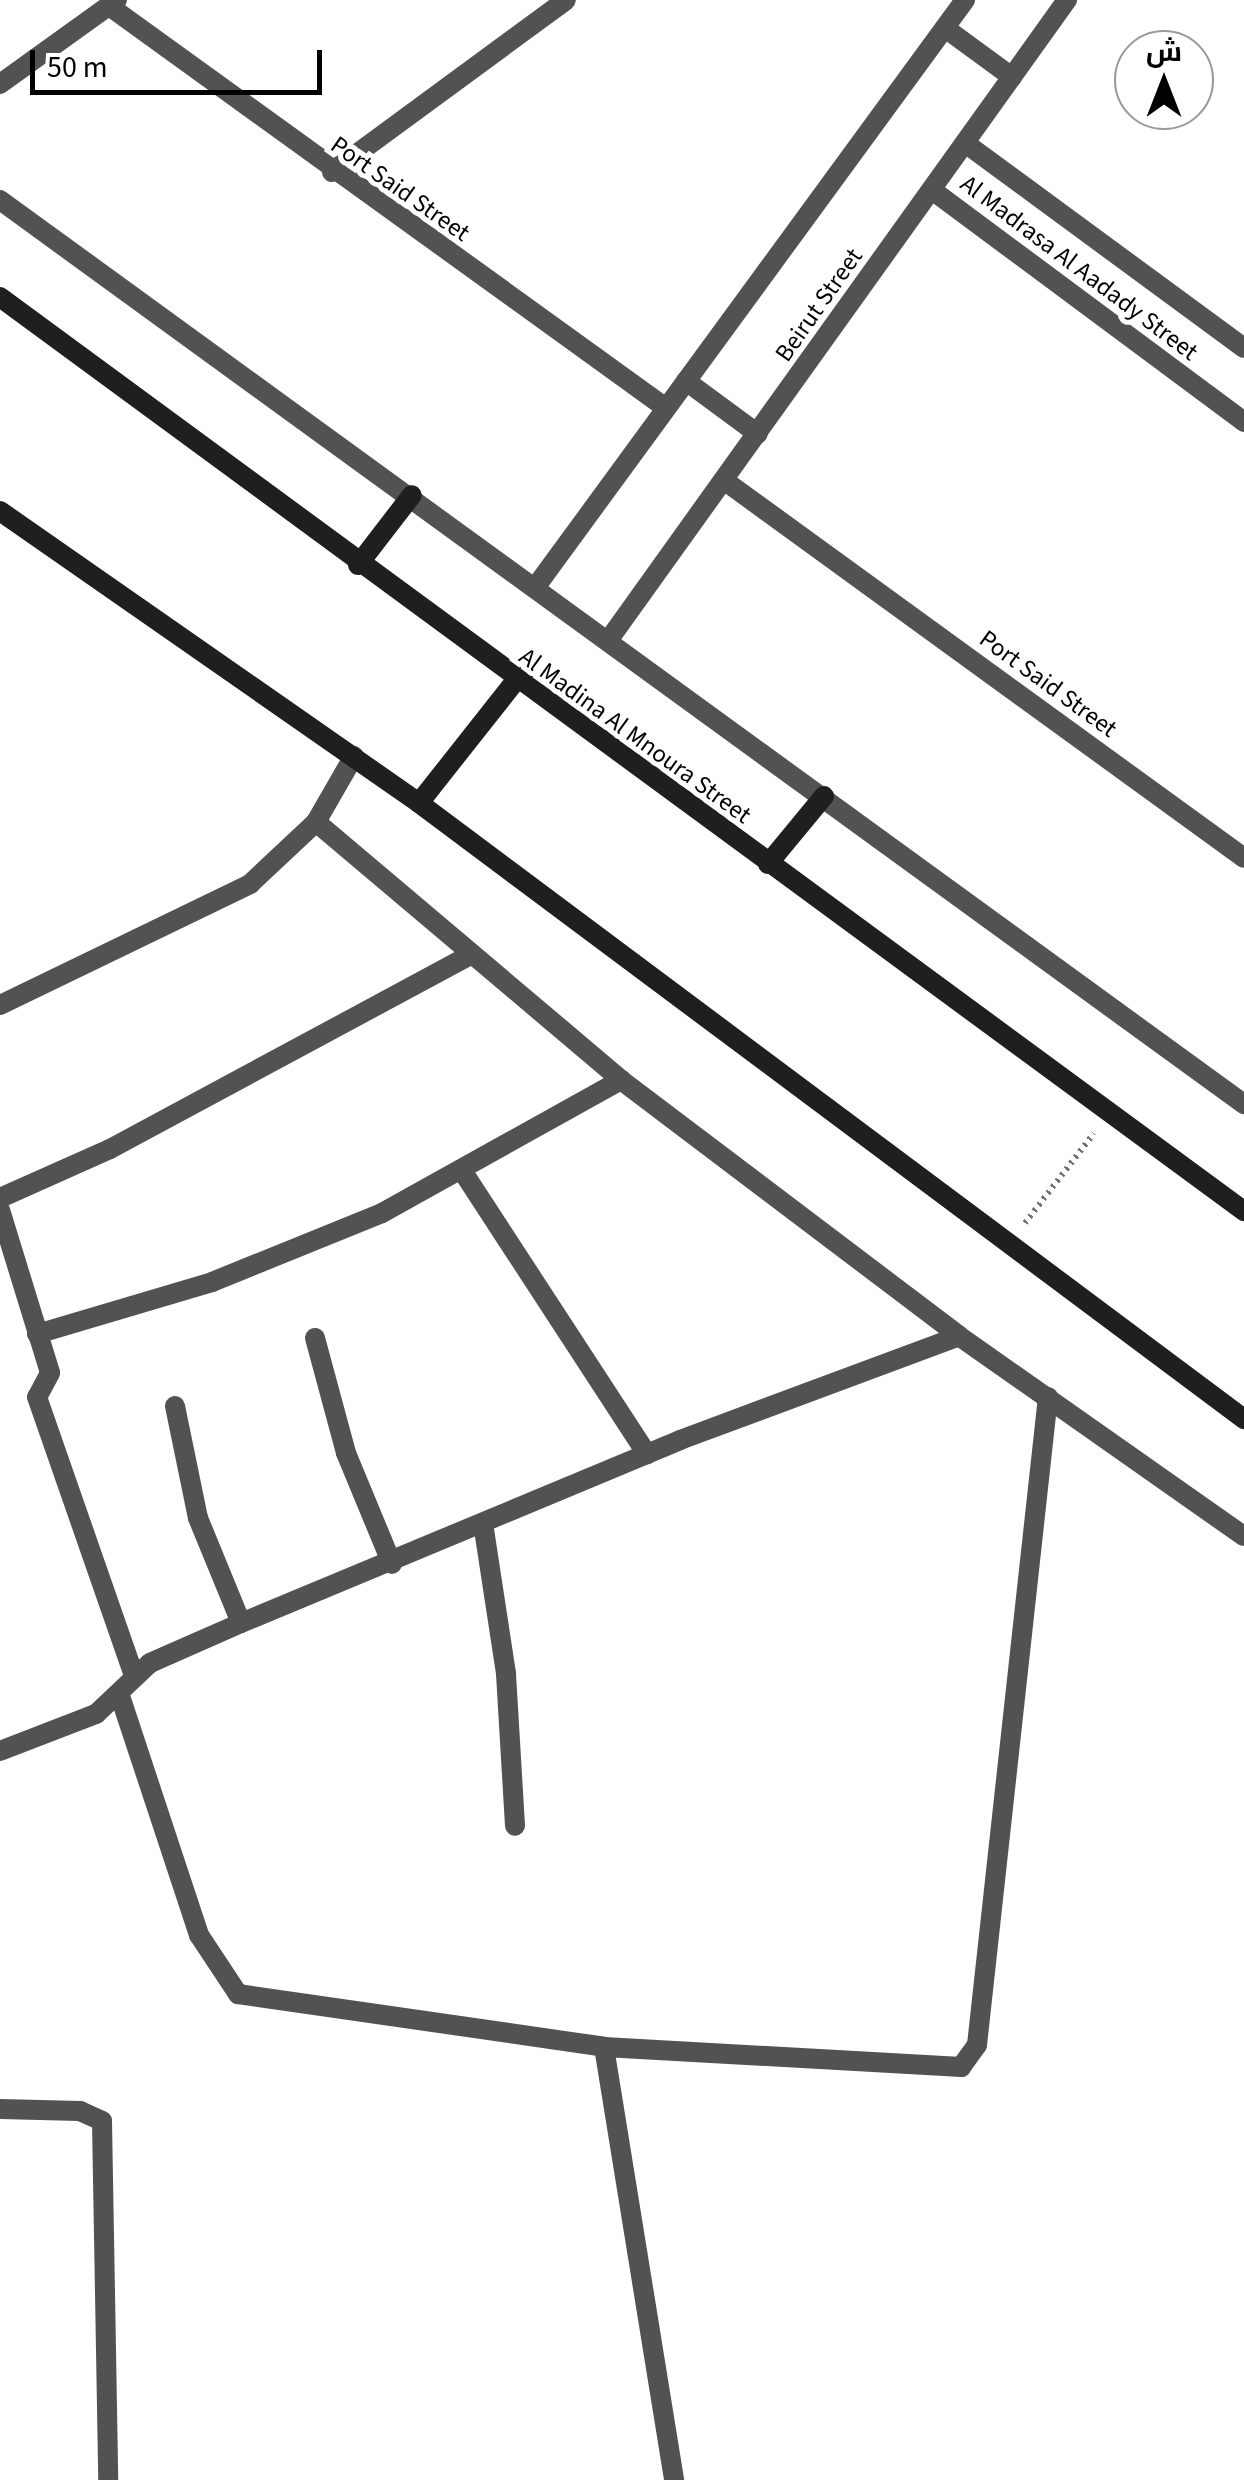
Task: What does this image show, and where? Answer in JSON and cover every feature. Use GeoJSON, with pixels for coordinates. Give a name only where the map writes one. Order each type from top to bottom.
{"type":"FeatureCollection","features":[{"type":"Feature","properties":{"kind":"main road","name":"Al Madina Al Mnoura Street"},"geometry":{"type":"LineString","coordinates":[[0,297],[358,565],[1244,1211]]}},
{"type":"Feature","properties":{"kind":"main road"},"geometry":{"type":"LineString","coordinates":[[358,565],[412,495]]}},
{"type":"Feature","properties":{"kind":"main road"},"geometry":{"type":"LineString","coordinates":[[0,511],[420,803],[1244,1419]]}},
{"type":"Feature","properties":{"kind":"main road"},"geometry":{"type":"LineString","coordinates":[[420,803],[516,680]]}},
{"type":"Feature","properties":{"kind":"main road"},"geometry":{"type":"LineString","coordinates":[[768,864],[824,796]]}},
{"type":"Feature","properties":{"kind":"street"},"geometry":{"type":"LineString","coordinates":[[332,172],[566,0]]}},
{"type":"Feature","properties":{"kind":"street"},"geometry":{"type":"LineString","coordinates":[[536,586],[965,0]]}},
{"type":"Feature","properties":{"kind":"street","name":"Beirut Street"},"geometry":{"type":"LineString","coordinates":[[610,638],[1066,0]]}},
{"type":"Feature","properties":{"kind":"street"},"geometry":{"type":"LineString","coordinates":[[0,84],[113,3]]}},
{"type":"Feature","properties":{"kind":"street","name":"Port Said Street"},"geometry":{"type":"LineString","coordinates":[[113,3],[332,172],[666,408]]}},
{"type":"Feature","properties":{"kind":"street"},"geometry":{"type":"LineString","coordinates":[[944,28],[1012,77]]}},
{"type":"Feature","properties":{"kind":"street","name":"Al Madrasa Al Aadady Street"},"geometry":{"type":"LineString","coordinates":[[966,143],[1244,348]]}},
{"type":"Feature","properties":{"kind":"street","name":"Al Madrasa Al Aadady Street"},"geometry":{"type":"LineString","coordinates":[[932,190],[1244,422]]}},
{"type":"Feature","properties":{"kind":"street"},"geometry":{"type":"LineString","coordinates":[[0,200],[610,638],[1244,1104]]}},
{"type":"Feature","properties":{"kind":"street"},"geometry":{"type":"LineString","coordinates":[[686,381],[758,434]]}},
{"type":"Feature","properties":{"kind":"street","name":"Port Said Street"},"geometry":{"type":"LineString","coordinates":[[724,481],[1244,858]]}},
{"type":"Feature","properties":{"kind":"street"},"geometry":{"type":"LineString","coordinates":[[0,1005],[250,884],[316,822],[354,756]]}},
{"type":"Feature","properties":{"kind":"street"},"geometry":{"type":"LineString","coordinates":[[316,822],[621,1080],[959,1336],[1244,1536]]}},
{"type":"Feature","properties":{"kind":"street"},"geometry":{"type":"LineString","coordinates":[[0,1198],[110,1150],[472,954]]}},
{"type":"Feature","properties":{"kind":"street"},"geometry":{"type":"LineString","coordinates":[[37,1334],[298,1250],[464,1172],[621,1080]]}},
{"type":"Feature","properties":{"kind":"street"},"geometry":{"type":"LineString","coordinates":[[464,1172],[647,1454]]}},
{"type":"Feature","properties":{"kind":"street"},"geometry":{"type":"LineString","coordinates":[[1,1219],[50,1373],[37,1397],[134,1676]]}},
{"type":"Feature","properties":{"kind":"street"},"geometry":{"type":"LineString","coordinates":[[0,1751],[120,1696],[134,1676],[241,1623],[392,1564],[647,1454],[959,1336]]}},
{"type":"Feature","properties":{"kind":"street"},"geometry":{"type":"LineString","coordinates":[[315,1338],[346,1453],[392,1564]]}},
{"type":"Feature","properties":{"kind":"street"},"geometry":{"type":"LineString","coordinates":[[120,1696],[199,1934],[238,1994],[604,2047],[950,2067],[974,2055],[1048,1396]]}},
{"type":"Feature","properties":{"kind":"street"},"geometry":{"type":"LineString","coordinates":[[175,1406],[198,1518],[241,1623]]}},
{"type":"Feature","properties":{"kind":"street"},"geometry":{"type":"LineString","coordinates":[[483,1524],[506,1674],[515,1826]]}},
{"type":"Feature","properties":{"kind":"street"},"geometry":{"type":"LineString","coordinates":[[604,2047],[674,2480]]}},
{"type":"Feature","properties":{"kind":"street"},"geometry":{"type":"LineString","coordinates":[[0,2110],[80,2111],[102,2121],[108,2480]]}},
{"type":"Feature","properties":{"kind":"path"},"geometry":{"type":"LineString","coordinates":[[1008,1246],[1110,1112]]}}]}
